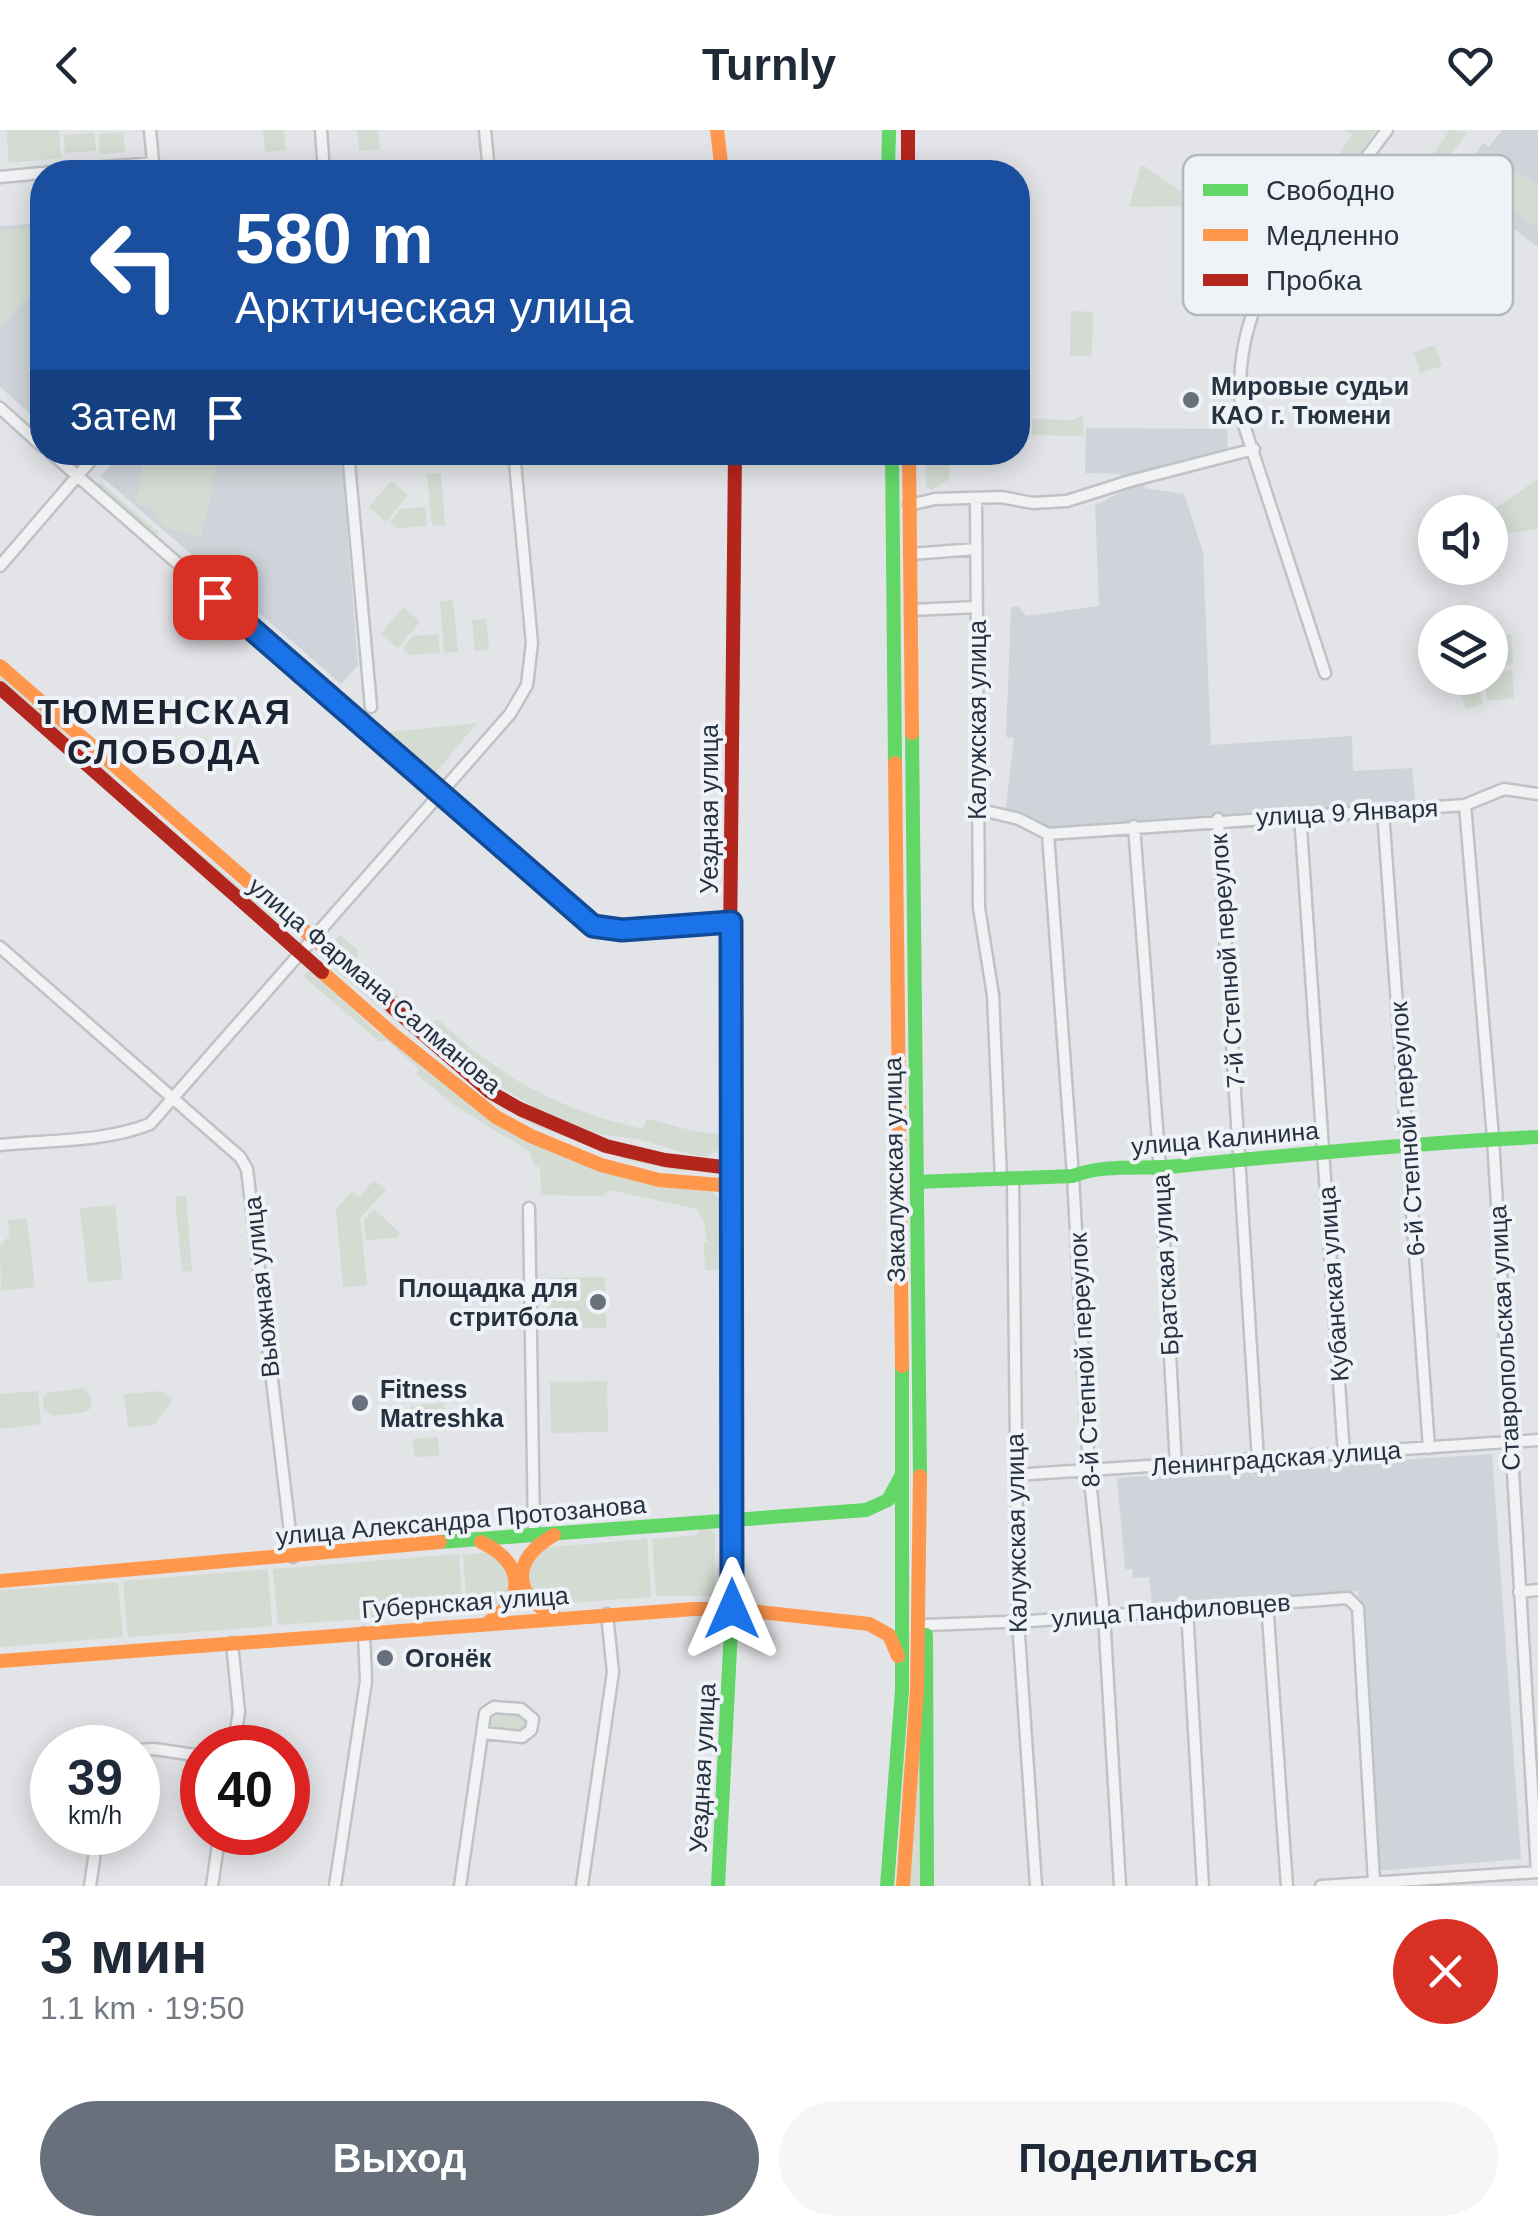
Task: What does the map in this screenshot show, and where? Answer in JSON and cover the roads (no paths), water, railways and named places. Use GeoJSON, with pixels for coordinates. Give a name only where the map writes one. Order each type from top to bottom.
{"type":"FeatureCollection","features":[{"type":"Feature","properties":{"kind":"main road"},"geometry":{"type":"LineString","coordinates":[[717,130],[721,160]]}},
{"type":"Feature","properties":{"kind":"main road"},"geometry":{"type":"LineString","coordinates":[[888,160],[889,130]]}},
{"type":"Feature","properties":{"kind":"main road"},"geometry":{"type":"LineString","coordinates":[[908,130],[908,160]]}},
{"type":"Feature","properties":{"kind":"main road","name":"Уездная улица"},"geometry":{"type":"LineString","coordinates":[[718,1886],[732,1609],[735,465]]}},
{"type":"Feature","properties":{"kind":"main road"},"geometry":{"type":"LineString","coordinates":[[886,1886],[902,1673],[903,1468],[892,465]]}},
{"type":"Feature","properties":{"kind":"main road","name":"Закалужская улица"},"geometry":{"type":"LineString","coordinates":[[902,1886],[917,1690],[919,1580],[909,465]]}},
{"type":"Feature","properties":{"kind":"main road","name":"улица Фармана Салманова"},"geometry":{"type":"LineString","coordinates":[[0,666],[490,1092],[531,1116],[626,1154],[731,1168]]}},
{"type":"Feature","properties":{"kind":"main road","name":"улица Фармана Салманова"},"geometry":{"type":"LineString","coordinates":[[0,688],[455,1087],[531,1136],[601,1165],[659,1180],[732,1186]]}},
{"type":"Feature","properties":{"kind":"main road","name":"улица Калинина"},"geometry":{"type":"LineString","coordinates":[[916,1182],[1073,1176],[1088,1170],[1160,1168],[1408,1143],[1538,1136]]}},
{"type":"Feature","properties":{"kind":"main road","name":"улица Александра Протозанова"},"geometry":{"type":"LineString","coordinates":[[0,1581],[534,1534],[866,1510],[888,1500],[903,1468]]}},
{"type":"Feature","properties":{"kind":"main road"},"geometry":{"type":"LineString","coordinates":[[558,1618],[530,1602],[521,1576],[524,1561],[534,1548],[559,1533]]}},
{"type":"Feature","properties":{"kind":"main road"},"geometry":{"type":"LineString","coordinates":[[476,1540],[504,1552],[515,1575],[513,1600],[498,1617],[485,1624]]}},
{"type":"Feature","properties":{"kind":"main road"},"geometry":{"type":"LineString","coordinates":[[919,1580],[926,1624],[928,1886]]}},
{"type":"Feature","properties":{"kind":"main road","name":"Губернская улица"},"geometry":{"type":"LineString","coordinates":[[0,1661],[608,1614],[732,1609],[883,1628],[891,1636],[902,1673]]}},
{"type":"Feature","properties":{"kind":"street"},"geometry":{"type":"LineString","coordinates":[[150,130],[152,160]]}},
{"type":"Feature","properties":{"kind":"street"},"geometry":{"type":"LineString","coordinates":[[320,130],[323,160]]}},
{"type":"Feature","properties":{"kind":"street"},"geometry":{"type":"LineString","coordinates":[[485,130],[488,160]]}},
{"type":"Feature","properties":{"kind":"street"},"geometry":{"type":"LineString","coordinates":[[1368,155],[1387,130]]}},
{"type":"Feature","properties":{"kind":"street"},"geometry":{"type":"LineString","coordinates":[[0,176],[30,174]]}},
{"type":"Feature","properties":{"kind":"street"},"geometry":{"type":"LineString","coordinates":[[1252,315],[1245,333],[1240,386],[1244,425],[1324,673]]}},
{"type":"Feature","properties":{"kind":"street"},"geometry":{"type":"LineString","coordinates":[[0,408],[30,435]]}},
{"type":"Feature","properties":{"kind":"street"},"geometry":{"type":"LineString","coordinates":[[909,505],[935,499],[1001,497],[1033,503],[1066,502],[1130,480],[1254,450]]}},
{"type":"Feature","properties":{"kind":"street"},"geometry":{"type":"LineString","coordinates":[[65,465],[599,929],[731,922]]}},
{"type":"Feature","properties":{"kind":"street"},"geometry":{"type":"LineString","coordinates":[[0,566],[88,465]]}},
{"type":"Feature","properties":{"kind":"street"},"geometry":{"type":"LineString","coordinates":[[349,465],[371,707]]}},
{"type":"Feature","properties":{"kind":"street"},"geometry":{"type":"LineString","coordinates":[[0,1145],[137,1130],[150,1124],[510,714],[527,685],[532,642],[515,465]]}},
{"type":"Feature","properties":{"kind":"street"},"geometry":{"type":"LineString","coordinates":[[885,465],[893,494]]}},
{"type":"Feature","properties":{"kind":"street","name":"Калужская улица"},"geometry":{"type":"LineString","coordinates":[[976,500],[979,908],[993,995],[1007,1180],[1018,1621],[1036,1886]]}},
{"type":"Feature","properties":{"kind":"street"},"geometry":{"type":"LineString","coordinates":[[910,554],[976,549]]}},
{"type":"Feature","properties":{"kind":"street"},"geometry":{"type":"LineString","coordinates":[[911,610],[976,606]]}},
{"type":"Feature","properties":{"kind":"street"},"geometry":{"type":"LineString","coordinates":[[107,784],[118,786],[122,778],[118,772]]}},
{"type":"Feature","properties":{"kind":"street"},"geometry":{"type":"LineString","coordinates":[[129,803],[126,792],[132,788],[140,790]]}},
{"type":"Feature","properties":{"kind":"street","name":"улица 9 Января"},"geometry":{"type":"LineString","coordinates":[[977,809],[1019,819],[1048,834],[1465,804],[1504,789],[1538,794]]}},
{"type":"Feature","properties":{"kind":"street","name":"Ставропольская улица"},"geometry":{"type":"LineString","coordinates":[[1465,804],[1493,1138],[1537,1872]]}},
{"type":"Feature","properties":{"kind":"street","name":"6-й Степной переулок"},"geometry":{"type":"LineString","coordinates":[[1384,811],[1428,1448]]}},
{"type":"Feature","properties":{"kind":"street","name":"Кубанская улица"},"geometry":{"type":"LineString","coordinates":[[1300,814],[1344,1455]]}},
{"type":"Feature","properties":{"kind":"street","name":"7-й Степной переулок"},"geometry":{"type":"LineString","coordinates":[[1218,819],[1258,1461]]}},
{"type":"Feature","properties":{"kind":"street","name":"Братская улица"},"geometry":{"type":"LineString","coordinates":[[1134,826],[1160,1168],[1176,1466]]}},
{"type":"Feature","properties":{"kind":"street","name":"8-й Степной переулок"},"geometry":{"type":"LineString","coordinates":[[1048,834],[1120,1886]]}},
{"type":"Feature","properties":{"kind":"street","name":"Вьюжная улица"},"geometry":{"type":"LineString","coordinates":[[0,946],[240,1157],[251,1182],[293,1556]]}},
{"type":"Feature","properties":{"kind":"street"},"geometry":{"type":"LineString","coordinates":[[528,1208],[534,1534]]}},
{"type":"Feature","properties":{"kind":"street","name":"Ленинградская улица"},"geometry":{"type":"LineString","coordinates":[[1014,1475],[1538,1440]]}},
{"type":"Feature","properties":{"kind":"street"},"geometry":{"type":"LineString","coordinates":[[1519,1592],[1538,1590]]}},
{"type":"Feature","properties":{"kind":"street","name":"улица Панфиловцев"},"geometry":{"type":"LineString","coordinates":[[926,1624],[1348,1598],[1358,1608],[1374,1882]]}},
{"type":"Feature","properties":{"kind":"street"},"geometry":{"type":"LineString","coordinates":[[1267,1602],[1288,1886]]}},
{"type":"Feature","properties":{"kind":"street"},"geometry":{"type":"LineString","coordinates":[[1187,1609],[1203,1886]]}},
{"type":"Feature","properties":{"kind":"street"},"geometry":{"type":"LineString","coordinates":[[582,1886],[613,1672],[608,1614]]}},
{"type":"Feature","properties":{"kind":"street"},"geometry":{"type":"LineString","coordinates":[[335,1886],[366,1681],[364,1632]]}},
{"type":"Feature","properties":{"kind":"street"},"geometry":{"type":"LineString","coordinates":[[232,1643],[237,1725]]}},
{"type":"Feature","properties":{"kind":"street"},"geometry":{"type":"LineString","coordinates":[[460,1886],[482,1733],[485,1713],[494,1707],[521,1709],[533,1719],[531,1730],[522,1737],[482,1733]]}},
{"type":"Feature","properties":{"kind":"street"},"geometry":{"type":"LineString","coordinates":[[90,1886],[95,1855]]}},
{"type":"Feature","properties":{"kind":"street"},"geometry":{"type":"LineString","coordinates":[[212,1886],[217,1855]]}},
{"type":"Feature","properties":{"kind":"street"},"geometry":{"type":"LineString","coordinates":[[1321,1886],[1537,1872]]}},
{"type":"Feature","properties":{"kind":"place","name":"Мировые судьи КАО г. Тюмени"},"geometry":{"type":"Point","coordinates":[1191,400]}},
{"type":"Feature","properties":{"kind":"place","name":"Площадка для стритбола"},"geometry":{"type":"Point","coordinates":[598,1302]}},
{"type":"Feature","properties":{"kind":"place","name":"Fitness Matreshka"},"geometry":{"type":"Point","coordinates":[360,1403]}},
{"type":"Feature","properties":{"kind":"place","name":"Огонёк"},"geometry":{"type":"Point","coordinates":[385,1658]}},
{"type":"Feature","properties":{"kind":"district","name":"ТЮМЕНСКАЯ СЛОБОДА"},"geometry":{"type":"Point","coordinates":[165,732]}}]}
